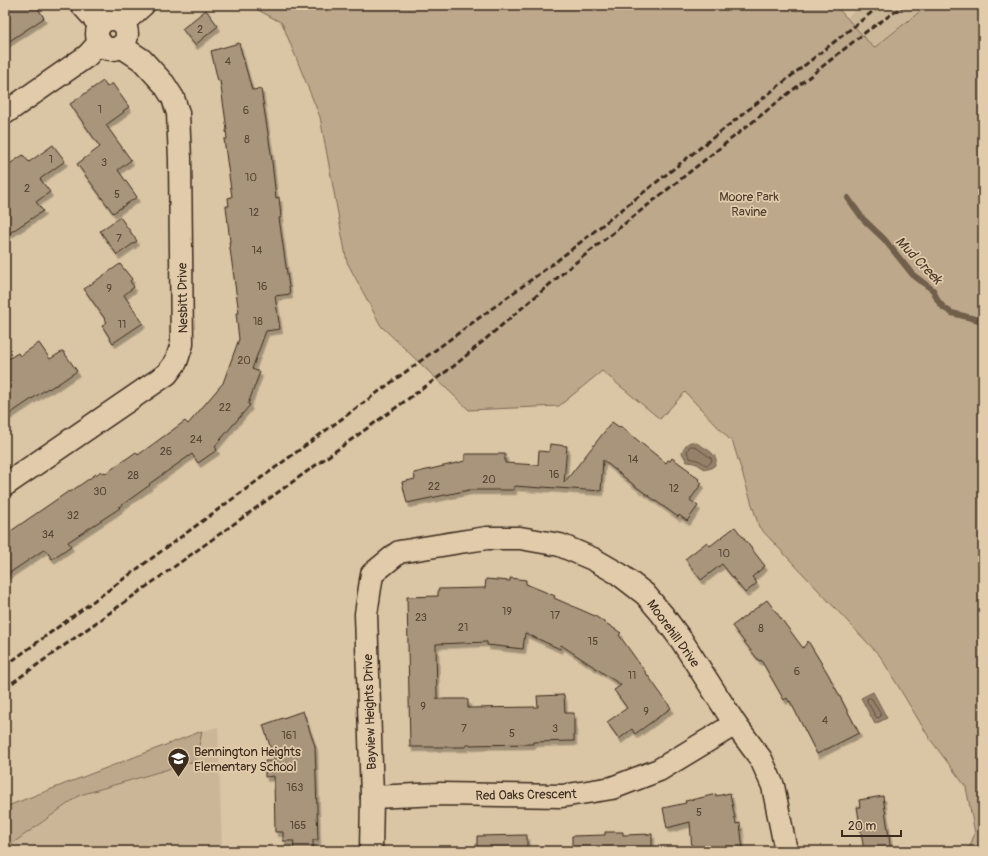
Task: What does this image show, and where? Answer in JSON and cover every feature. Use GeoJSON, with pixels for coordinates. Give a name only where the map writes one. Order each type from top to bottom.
{"type":"FeatureCollection","features":[{"type":"Feature","properties":{"kind":"street","name":"Nesbitt Drive"},"geometry":{"type":"LineString","coordinates":[[5,485],[166,374],[176,362],[182,344],[180,159],[178,113],[173,98],[164,84],[142,60],[107,38],[82,5]]}},
{"type":"Feature","properties":{"kind":"street"},"geometry":{"type":"LineString","coordinates":[[5,113],[87,56],[107,38],[104,21],[114,18],[123,23],[143,5]]}},
{"type":"Feature","properties":{"kind":"street","name":"Moorehill Drive"},"geometry":{"type":"LineString","coordinates":[[372,574],[400,552],[487,538],[520,538],[560,545],[593,559],[619,574],[645,594],[662,614],[682,641],[735,724],[761,758],[773,786],[786,851]]}},
{"type":"Feature","properties":{"kind":"street","name":"Bayview Heights Drive"},"geometry":{"type":"LineString","coordinates":[[371,851],[372,797],[366,614],[372,574]]}},
{"type":"Feature","properties":{"kind":"street","name":"Red Oaks Crescent"},"geometry":{"type":"LineString","coordinates":[[372,797],[440,794],[562,796],[612,788],[659,770],[735,724]]}},
{"type":"Feature","properties":{"kind":"shaded area"},"geometry":{"type":"Polygon","coordinates":[[[863,5],[928,5],[874,48],[846,18],[863,5]]]}},
{"type":"Feature","properties":{"kind":"shaded area","name":"Bennington Heights Elementary School"},"geometry":{"type":"Polygon","coordinates":[[[218,727],[222,851],[5,851],[5,848],[80,795],[196,761],[202,731],[218,727]]]}},
{"type":"Feature","properties":{"kind":"green space","name":"Moore Park Ravine"},"geometry":{"type":"Polygon","coordinates":[[[249,5],[835,5],[874,48],[928,5],[983,5],[983,851],[968,851],[975,833],[966,787],[930,739],[880,656],[759,527],[733,443],[685,392],[660,419],[602,371],[559,406],[469,410],[381,326],[347,262],[320,117],[282,23],[249,5]]]}},
{"type":"Feature","properties":{"kind":"green space"},"geometry":{"type":"Polygon","coordinates":[[[202,731],[196,761],[80,795],[5,848],[5,807],[202,731]]]}},
{"type":"Feature","properties":{"kind":"water"},"geometry":{"type":"Polygon","coordinates":[[[691,442],[695,442],[714,455],[716,462],[714,466],[707,469],[697,464],[687,462],[682,453],[686,445],[691,442]]]}},
{"type":"Feature","properties":{"kind":"water"},"geometry":{"type":"Polygon","coordinates":[[[873,692],[887,718],[875,724],[861,698],[873,692]]]}},
{"type":"Feature","properties":{"kind":"building"},"geometry":{"type":"Polygon","coordinates":[[[5,5],[36,5],[44,18],[5,44],[5,5]]]}},
{"type":"Feature","properties":{"kind":"building"},"geometry":{"type":"Polygon","coordinates":[[[206,10],[218,26],[195,45],[182,29],[206,10]]]}},
{"type":"Feature","properties":{"kind":"building"},"geometry":{"type":"Polygon","coordinates":[[[239,43],[252,90],[261,89],[276,198],[279,197],[281,217],[279,218],[290,294],[275,296],[280,329],[266,331],[252,369],[260,372],[248,404],[250,405],[215,446],[217,450],[198,463],[192,454],[149,484],[150,485],[119,507],[120,508],[68,542],[71,546],[52,559],[45,549],[5,576],[5,535],[96,474],[101,471],[102,473],[106,473],[136,452],[138,455],[185,421],[188,424],[223,383],[239,339],[236,313],[239,313],[229,242],[226,206],[229,206],[228,198],[232,197],[224,139],[227,139],[227,130],[220,80],[218,81],[211,51],[239,43]]]}},
{"type":"Feature","properties":{"kind":"building"},"geometry":{"type":"Polygon","coordinates":[[[103,81],[107,87],[112,83],[129,107],[106,125],[131,160],[118,170],[137,197],[113,213],[77,164],[100,147],[70,104],[103,81]]]}},
{"type":"Feature","properties":{"kind":"building"},"geometry":{"type":"Polygon","coordinates":[[[53,145],[65,161],[40,179],[50,192],[36,202],[43,211],[5,236],[5,167],[23,155],[29,162],[53,145]]]}},
{"type":"Feature","properties":{"kind":"building"},"geometry":{"type":"Polygon","coordinates":[[[120,217],[137,241],[117,255],[100,231],[120,217]]]}},
{"type":"Feature","properties":{"kind":"building"},"geometry":{"type":"Polygon","coordinates":[[[120,264],[132,279],[130,281],[134,287],[124,295],[143,323],[113,343],[102,326],[107,322],[84,289],[120,264]]]}},
{"type":"Feature","properties":{"kind":"building"},"geometry":{"type":"Polygon","coordinates":[[[39,343],[50,359],[63,351],[77,371],[55,386],[49,389],[48,388],[5,417],[5,361],[18,353],[20,356],[39,343]]]}},
{"type":"Feature","properties":{"kind":"building"},"geometry":{"type":"Polygon","coordinates":[[[612,422],[619,427],[620,426],[666,463],[672,458],[699,479],[698,480],[702,483],[690,500],[698,506],[687,521],[679,515],[678,517],[635,486],[603,460],[601,491],[514,486],[514,490],[469,490],[407,503],[402,482],[415,479],[414,473],[465,461],[465,454],[505,454],[505,463],[538,465],[539,451],[549,452],[550,444],[567,446],[564,483],[612,422]]]}},
{"type":"Feature","properties":{"kind":"building"},"geometry":{"type":"Polygon","coordinates":[[[735,527],[765,566],[752,577],[757,583],[745,593],[722,564],[701,580],[685,559],[707,542],[710,546],[735,527]]]}},
{"type":"Feature","properties":{"kind":"building"},"geometry":{"type":"Polygon","coordinates":[[[510,578],[526,580],[526,584],[555,596],[554,598],[595,616],[621,633],[619,635],[671,708],[635,734],[632,729],[619,739],[607,722],[627,708],[614,690],[621,685],[561,645],[560,649],[525,633],[523,649],[487,645],[487,642],[436,644],[437,699],[466,699],[468,700],[468,708],[538,707],[537,696],[564,695],[565,713],[574,713],[574,741],[533,742],[533,744],[466,745],[466,747],[410,747],[407,597],[438,596],[438,589],[485,588],[486,579],[510,581],[510,578]]]}},
{"type":"Feature","properties":{"kind":"building"},"geometry":{"type":"Polygon","coordinates":[[[767,600],[803,648],[808,641],[828,674],[859,733],[817,754],[790,701],[789,702],[787,698],[784,700],[761,660],[759,661],[732,626],[767,600]]]}},
{"type":"Feature","properties":{"kind":"building"},"geometry":{"type":"Polygon","coordinates":[[[303,711],[315,746],[318,840],[313,840],[313,851],[293,851],[294,841],[283,841],[283,832],[275,832],[274,776],[265,777],[265,761],[275,761],[263,725],[303,711]]]}},
{"type":"Feature","properties":{"kind":"building"},"geometry":{"type":"Polygon","coordinates":[[[730,793],[736,824],[740,823],[743,851],[692,851],[690,822],[667,828],[663,808],[716,794],[716,796],[730,793]]]}},
{"type":"Feature","properties":{"kind":"building"},"geometry":{"type":"Polygon","coordinates":[[[883,796],[891,851],[864,851],[857,807],[860,807],[859,800],[883,796]]]}},
{"type":"Feature","properties":{"kind":"building"},"geometry":{"type":"Polygon","coordinates":[[[605,832],[623,832],[623,835],[652,834],[652,851],[572,851],[572,836],[605,835],[605,832]]]}},
{"type":"Feature","properties":{"kind":"building"},"geometry":{"type":"Polygon","coordinates":[[[527,835],[527,851],[477,851],[477,836],[527,835]]]}},
{"type":"Feature","properties":{"kind":"waterway","name":"Mud Creek"},"geometry":{"type":"LineString","coordinates":[[848,198],[863,219],[884,239],[913,275],[933,290],[938,301],[944,308],[952,313],[979,320],[983,323]]}},
{"type":"Feature","properties":{"kind":"railway"},"geometry":{"type":"LineString","coordinates":[[5,666],[558,260],[881,5]]}},
{"type":"Feature","properties":{"kind":"railway"},"geometry":{"type":"LineString","coordinates":[[5,688],[454,366],[570,267],[867,31],[905,5]]}},
{"type":"Feature","properties":{"kind":"place","name":"Bennington Heights Elementary School"},"geometry":{"type":"Point","coordinates":[179,778]}}]}
